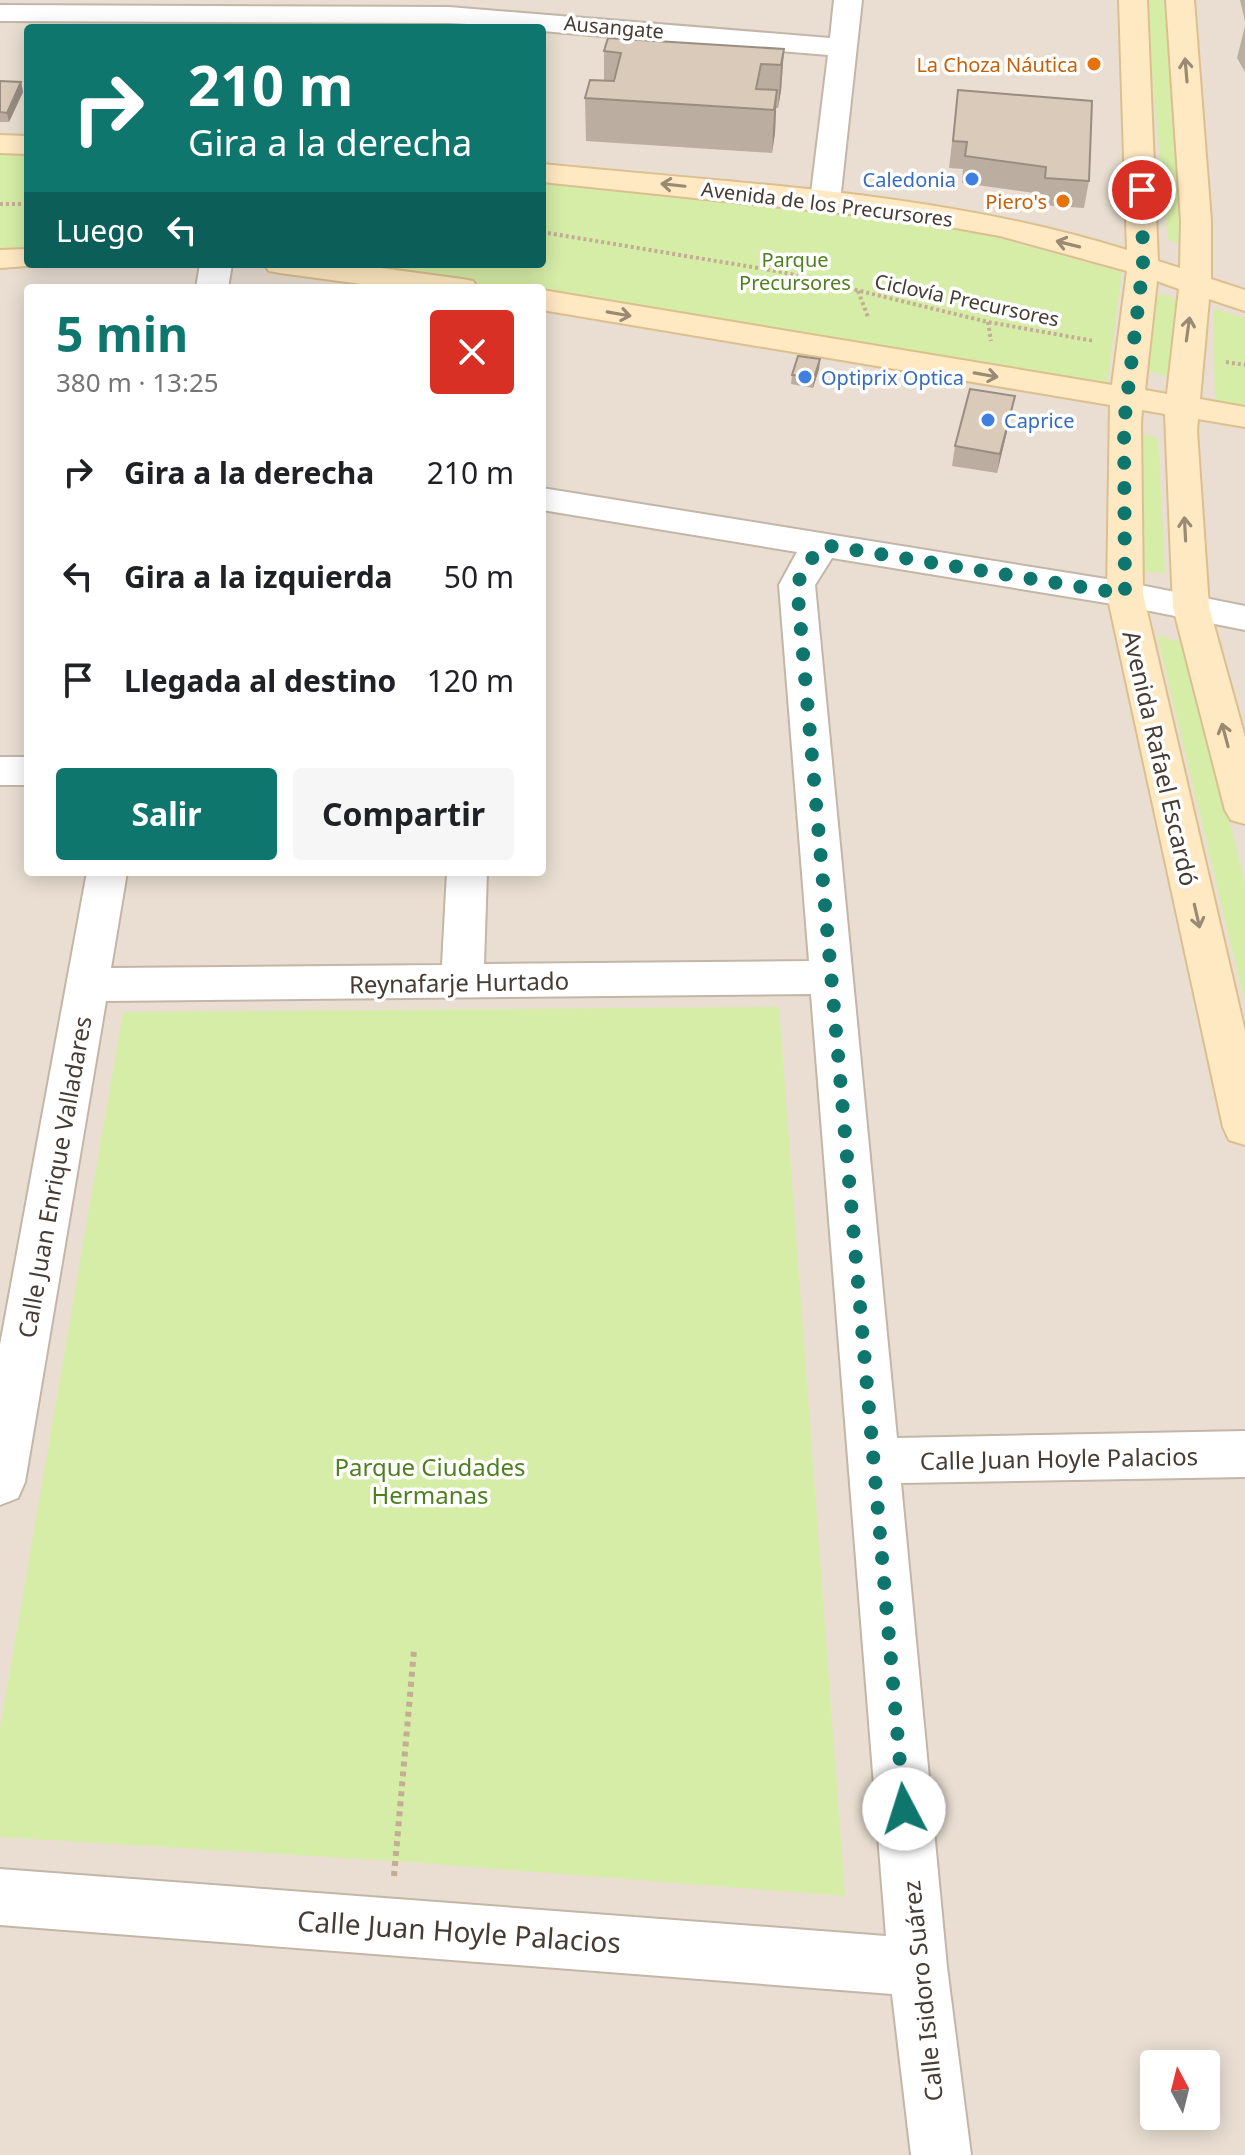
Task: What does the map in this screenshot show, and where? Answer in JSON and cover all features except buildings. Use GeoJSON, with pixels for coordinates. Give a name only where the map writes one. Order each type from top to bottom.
{"type":"FeatureCollection","features":[{"type":"Feature","properties":{"kind":"street"},"geometry":{"type":"LineString","coordinates":[[825,201],[848,0]]}},
{"type":"Feature","properties":{"kind":"street","name":"Avenida Rafael Escardó"},"geometry":{"type":"LineString","coordinates":[[1133,0],[1143,265],[1126,398],[1125,594],[1245,1127]]}},
{"type":"Feature","properties":{"kind":"street"},"geometry":{"type":"LineString","coordinates":[[1180,0],[1194,175],[1195,283],[1181,407],[1191,607],[1245,810]]}},
{"type":"Feature","properties":{"kind":"street","name":"Ausangate"},"geometry":{"type":"LineString","coordinates":[[0,13],[449,15],[844,48]]}},
{"type":"Feature","properties":{"kind":"street"},"geometry":{"type":"LineString","coordinates":[[0,144],[24,145]]}},
{"type":"Feature","properties":{"kind":"street","name":"Avenida de los Precursores"},"geometry":{"type":"LineString","coordinates":[[546,173],[825,201],[916,212],[1001,227],[1143,265],[1245,301]]}},
{"type":"Feature","properties":{"kind":"street"},"geometry":{"type":"LineString","coordinates":[[0,259],[24,258]]}},
{"type":"Feature","properties":{"kind":"street"},"geometry":{"type":"LineString","coordinates":[[310,268],[432,284]]}},
{"type":"Feature","properties":{"kind":"street"},"geometry":{"type":"LineString","coordinates":[[546,301],[1245,417]]}},
{"type":"Feature","properties":{"kind":"street"},"geometry":{"type":"LineString","coordinates":[[546,500],[1125,594],[1245,618]]}},
{"type":"Feature","properties":{"kind":"street","name":"Calle Isidoro Suárez"},"geometry":{"type":"LineString","coordinates":[[824,545],[806,565],[797,585],[918,1967],[941,2155]]}},
{"type":"Feature","properties":{"kind":"street"},"geometry":{"type":"LineString","coordinates":[[0,771],[24,771]]}},
{"type":"Feature","properties":{"kind":"street","name":"Calle Juan Enrique Valladares"},"geometry":{"type":"LineString","coordinates":[[0,1482],[106,876]]}},
{"type":"Feature","properties":{"kind":"street"},"geometry":{"type":"LineString","coordinates":[[462,983],[467,876]]}},
{"type":"Feature","properties":{"kind":"street","name":"Reynafarje Hurtado"},"geometry":{"type":"LineString","coordinates":[[87,985],[830,977]]}},
{"type":"Feature","properties":{"kind":"street","name":"Calle Juan Hoyle Palacios"},"geometry":{"type":"LineString","coordinates":[[873,1461],[1245,1454]]}},
{"type":"Feature","properties":{"kind":"street","name":"Calle Juan Hoyle Palacios"},"geometry":{"type":"LineString","coordinates":[[0,1897],[918,1967]]}},
{"type":"Feature","properties":{"kind":"path"},"geometry":{"type":"LineString","coordinates":[[0,204],[24,204]]}},
{"type":"Feature","properties":{"kind":"path","name":"Ciclovía Precursores"},"geometry":{"type":"LineString","coordinates":[[546,233],[782,272],[988,322],[1133,348]]}},
{"type":"Feature","properties":{"kind":"path"},"geometry":{"type":"LineString","coordinates":[[1185,356],[1245,365]]}},
{"type":"Feature","properties":{"kind":"path"},"geometry":{"type":"LineString","coordinates":[[390,1925],[414,1650]]}},
{"type":"Feature","properties":{"kind":"shaded area"},"geometry":{"type":"Polygon","coordinates":[[[0,0],[1245,0],[1245,2155],[0,2155],[0,0]]]}},
{"type":"Feature","properties":{"kind":"green space"},"geometry":{"type":"Polygon","coordinates":[[[1145,0],[1167,0],[1184,245],[1168,240],[1145,0]]]}},
{"type":"Feature","properties":{"kind":"green space"},"geometry":{"type":"Polygon","coordinates":[[[0,153],[24,153],[24,250],[0,250],[0,153]]]}},
{"type":"Feature","properties":{"kind":"green space","name":"Parque Precursores"},"geometry":{"type":"Polygon","coordinates":[[[546,183],[805,206],[984,234],[1122,272],[1107,385],[546,297],[546,284],[464,284],[362,268],[546,268],[546,183]]]}},
{"type":"Feature","properties":{"kind":"green space"},"geometry":{"type":"Polygon","coordinates":[[[1155,294],[1170,296],[1177,302],[1171,368],[1166,376],[1149,371],[1141,361],[1155,294]]]}},
{"type":"Feature","properties":{"kind":"green space"},"geometry":{"type":"Polygon","coordinates":[[[1213,308],[1245,318],[1245,406],[1215,402],[1213,308]]]}},
{"type":"Feature","properties":{"kind":"green space"},"geometry":{"type":"Polygon","coordinates":[[[1141,433],[1158,438],[1165,573],[1138,572],[1141,433]]]}},
{"type":"Feature","properties":{"kind":"green space"},"geometry":{"type":"Polygon","coordinates":[[[1157,635],[1186,644],[1245,884],[1245,1003],[1157,635]]]}},
{"type":"Feature","properties":{"kind":"green space","name":"Parque Ciudades Hermanas"},"geometry":{"type":"Polygon","coordinates":[[[779,1007],[845,1896],[396,1861],[0,1837],[0,1728],[123,1012],[779,1007]]]}},
{"type":"Feature","properties":{"kind":"place","name":"La Choza Náutica"},"geometry":{"type":"Point","coordinates":[1094,64]}},
{"type":"Feature","properties":{"kind":"place","name":"Caledonia"},"geometry":{"type":"Point","coordinates":[972,179]}},
{"type":"Feature","properties":{"kind":"place","name":"Piero's"},"geometry":{"type":"Point","coordinates":[1063,201]}},
{"type":"Feature","properties":{"kind":"place","name":"Optiprix Optica"},"geometry":{"type":"Point","coordinates":[805,377]}},
{"type":"Feature","properties":{"kind":"place","name":"Caprice"},"geometry":{"type":"Point","coordinates":[988,420]}},
{"type":"Feature","properties":{"kind":"route"},"geometry":{"type":"LineString","coordinates":[[904,1809],[797,585],[806,565],[824,545],[1125,594],[1124,424],[1143,265],[1142,190]]}}]}
